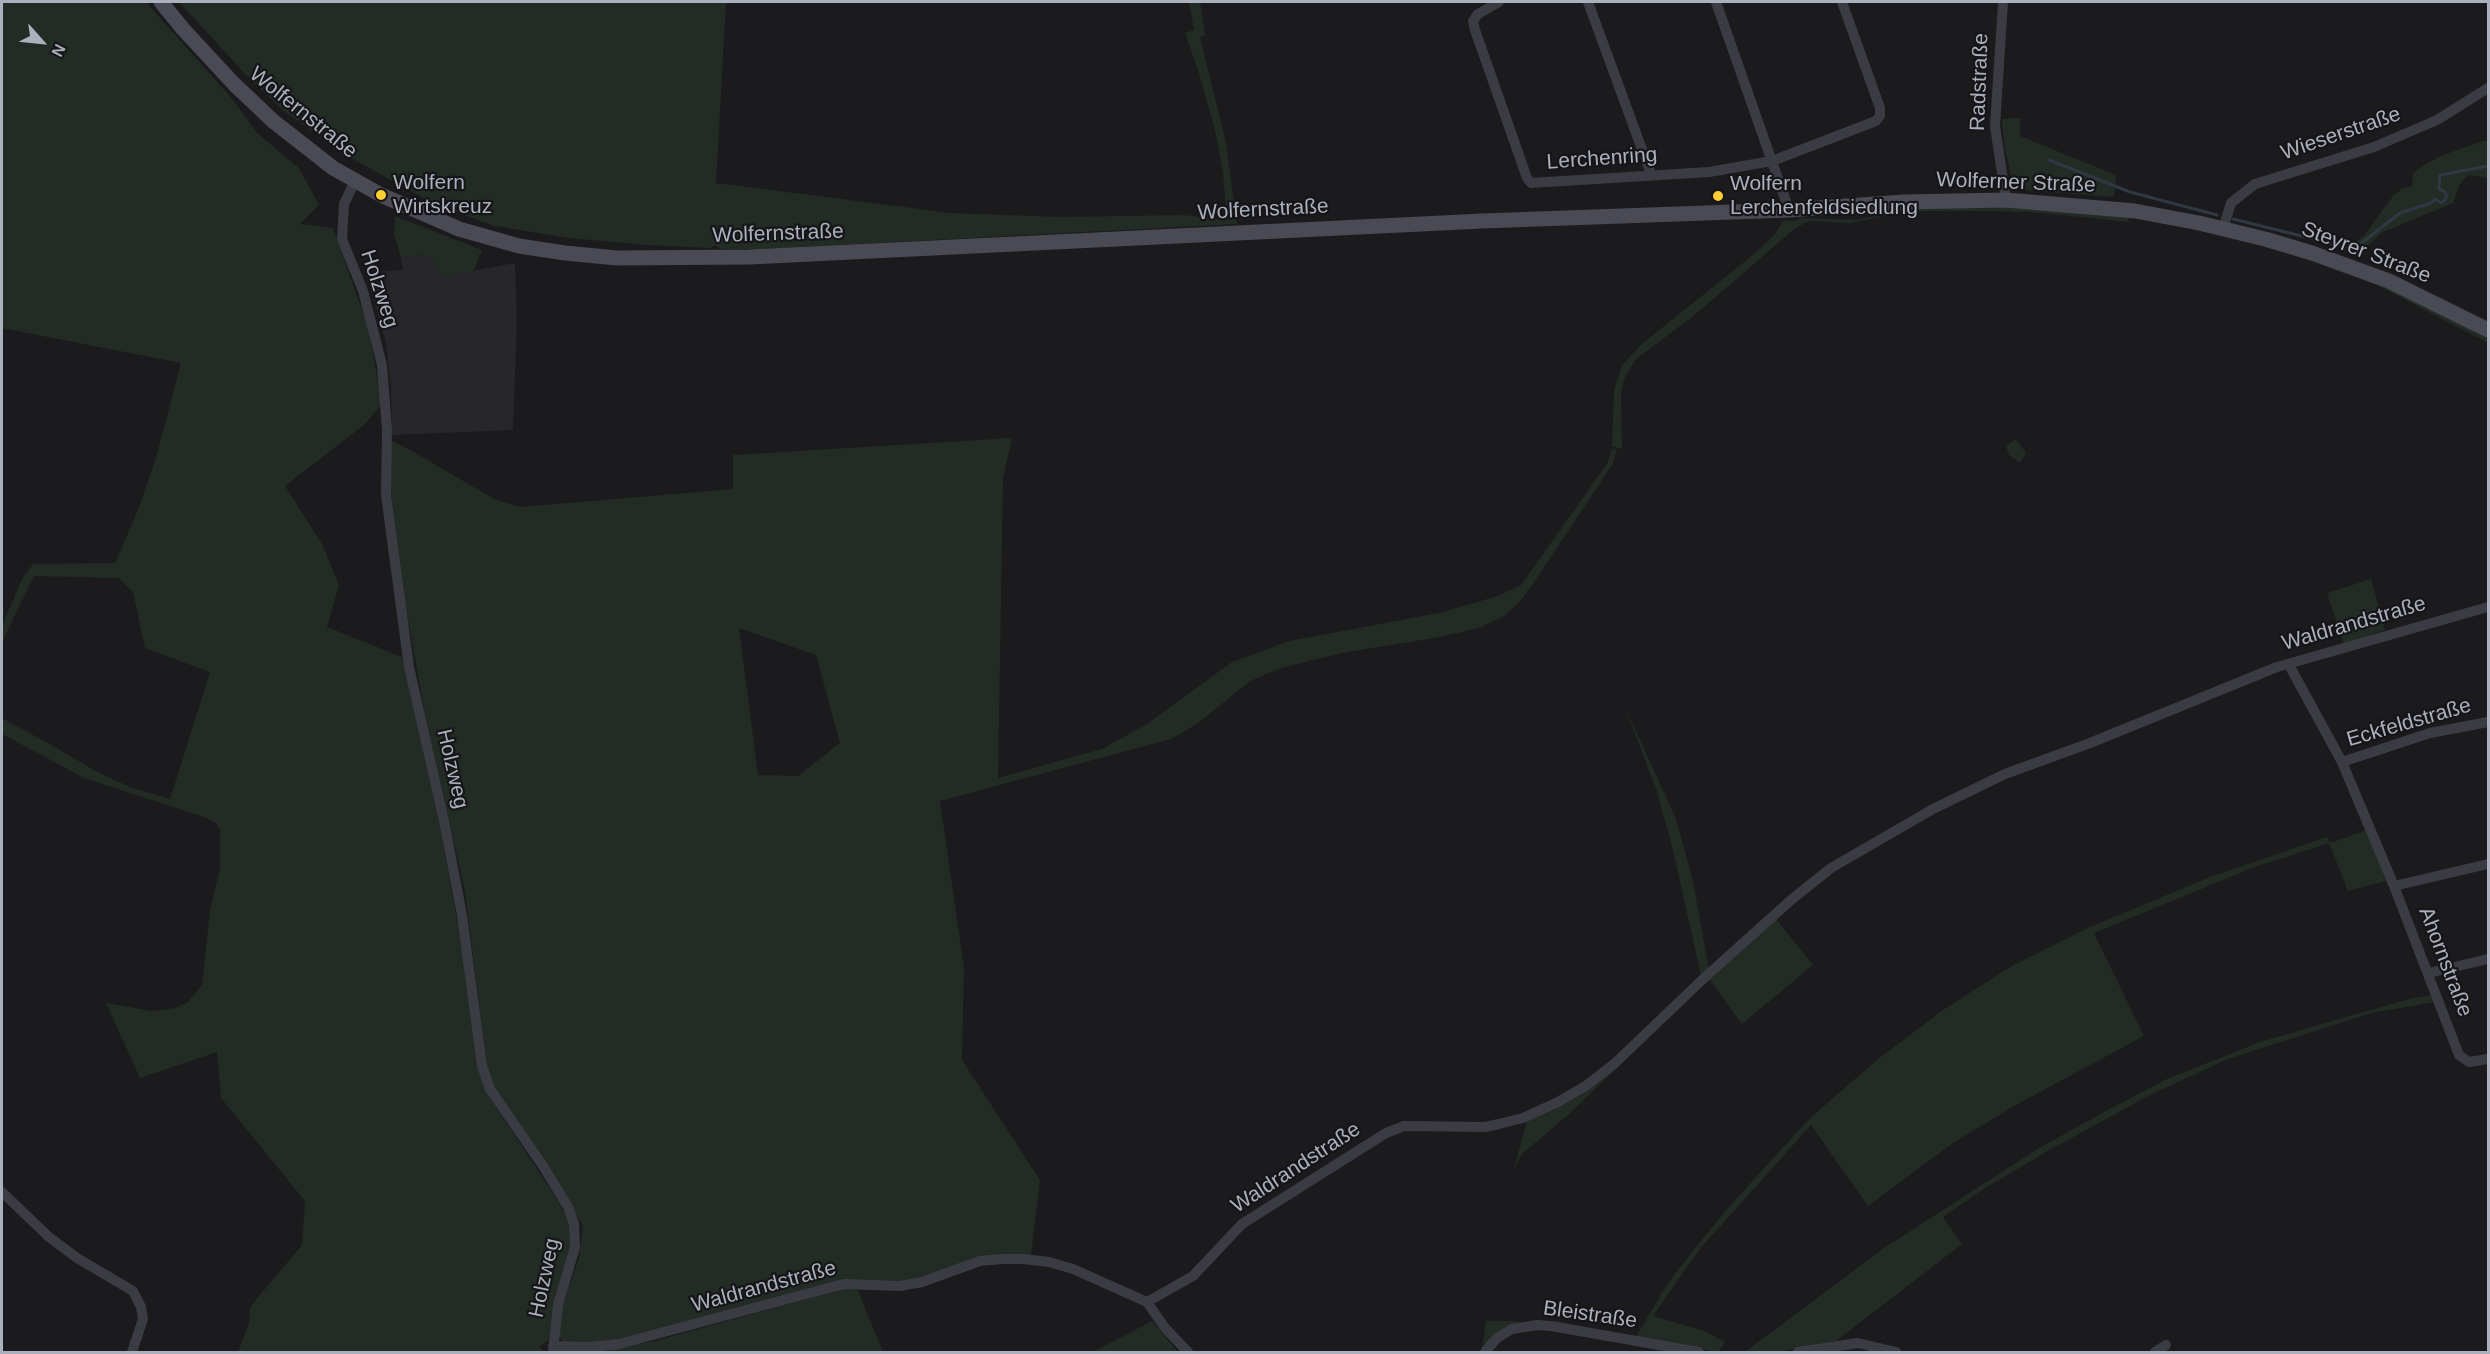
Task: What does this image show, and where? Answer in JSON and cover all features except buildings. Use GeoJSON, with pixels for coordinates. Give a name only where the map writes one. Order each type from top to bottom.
{"type":"FeatureCollection","features":[{"type":"Feature","properties":{"kind":"main road","name":"Wolfernstraße"},"geometry":{"type":"LineString","coordinates":[[161,2],[234,84],[273,121],[333,168],[426,216],[490,238],[565,253],[616,258],[750,258],[1482,221]]}},
{"type":"Feature","properties":{"kind":"main road","name":"Wolferner Straße"},"geometry":{"type":"LineString","coordinates":[[1482,221],[1789,210],[1904,202],[2006,200],[2135,211],[2223,229]]}},
{"type":"Feature","properties":{"kind":"main road","name":"Steyrer Straße"},"geometry":{"type":"LineString","coordinates":[[2223,229],[2312,253],[2370,274],[2421,296],[2488,330]]}},
{"type":"Feature","properties":{"kind":"street","name":"Lerchenring"},"geometry":{"type":"LineString","coordinates":[[1499,2],[1478,14],[1473,21],[1527,178],[1532,183],[1709,172],[1772,161],[1876,121],[1880,116],[1880,108],[1842,2]]}},
{"type":"Feature","properties":{"kind":"street"},"geometry":{"type":"LineString","coordinates":[[1588,2],[1651,174]]}},
{"type":"Feature","properties":{"kind":"street"},"geometry":{"type":"LineString","coordinates":[[1716,2],[1789,210]]}},
{"type":"Feature","properties":{"kind":"street","name":"Radstraße"},"geometry":{"type":"LineString","coordinates":[[2003,2],[1995,126],[2006,200]]}},
{"type":"Feature","properties":{"kind":"street","name":"Wieserstraße"},"geometry":{"type":"LineString","coordinates":[[2223,229],[2231,203],[2255,184],[2350,156],[2400,137],[2437,120],[2488,88]]}},
{"type":"Feature","properties":{"kind":"street","name":"Holzweg"},"geometry":{"type":"LineString","coordinates":[[355,181],[344,204],[342,239],[363,291],[382,365],[387,430],[386,495],[409,667],[444,821],[462,915],[482,1066],[490,1089],[543,1166],[567,1207],[574,1224],[575,1247],[558,1305],[553,1349]]}},
{"type":"Feature","properties":{"kind":"street","name":"Waldrandstraße"},"geometry":{"type":"LineString","coordinates":[[553,1349],[619,1344],[845,1284],[900,1286],[922,1282],[980,1261],[1002,1259],[1023,1258],[1073,1269],[1147,1302],[1193,1276],[1242,1224],[1386,1133],[1404,1126],[1485,1127],[1522,1118],[1558,1102],[1587,1085],[1614,1064],[1702,980],[1791,900],[1831,868],[1934,809],[2005,774],[2090,743],[2277,667],[2488,607]]}},
{"type":"Feature","properties":{"kind":"street","name":"Eckfeldstraße"},"geometry":{"type":"LineString","coordinates":[[2289,665],[2342,762],[2430,733],[2488,722]]}},
{"type":"Feature","properties":{"kind":"street","name":"Ahornstraße"},"geometry":{"type":"LineString","coordinates":[[2342,762],[2394,886],[2459,1055],[2469,1062],[2488,1059]]}},
{"type":"Feature","properties":{"kind":"street"},"geometry":{"type":"LineString","coordinates":[[2394,886],[2488,864]]}},
{"type":"Feature","properties":{"kind":"street"},"geometry":{"type":"LineString","coordinates":[[2428,973],[2488,959]]}},
{"type":"Feature","properties":{"kind":"street"},"geometry":{"type":"LineString","coordinates":[[2,1192],[49,1237],[77,1258],[133,1291],[141,1308],[143,1319],[132,1353]]}},
{"type":"Feature","properties":{"kind":"street"},"geometry":{"type":"LineString","coordinates":[[1147,1302],[1165,1328],[1188,1353]]}},
{"type":"Feature","properties":{"kind":"street","name":"Bleistraße"},"geometry":{"type":"LineString","coordinates":[[1485,1353],[1497,1338],[1512,1329],[1537,1325],[1572,1329],[1699,1353]]}},
{"type":"Feature","properties":{"kind":"street"},"geometry":{"type":"LineString","coordinates":[[1798,1353],[1858,1343],[1894,1351]]}},
{"type":"Feature","properties":{"kind":"street"},"geometry":{"type":"LineString","coordinates":[[2155,1353],[2166,1345]]}},
{"type":"Feature","properties":{"kind":"shaded area"},"geometry":{"type":"Polygon","coordinates":[[[2,2],[146,2],[234,101],[257,133],[299,168],[319,205],[300,224],[333,228],[368,327],[382,404],[364,425],[285,486],[322,544],[339,585],[327,627],[402,657],[439,821],[489,1096],[560,1204],[571,1225],[571,1240],[564,1277],[549,1340],[539,1347],[545,1352],[238,1352],[249,1324],[250,1307],[302,1245],[305,1201],[221,1098],[217,1052],[140,1078],[106,1003],[152,1011],[175,1008],[187,1003],[202,985],[210,911],[220,868],[220,830],[215,822],[201,816],[84,778],[2,734],[2,718],[99,773],[130,787],[170,799],[210,672],[145,648],[133,592],[119,578],[34,576],[2,642],[2,626],[22,579],[33,564],[115,563],[138,510],[156,458],[181,363],[2,328],[2,2]]]}},
{"type":"Feature","properties":{"kind":"shaded area"},"geometry":{"type":"Polygon","coordinates":[[[179,2],[726,2],[716,183],[951,213],[1062,217],[1183,215],[1227,220],[1223,173],[1215,130],[1185,33],[1194,30],[1189,2],[1200,2],[1205,36],[1200,37],[1226,143],[1237,224],[761,249],[721,249],[714,245],[711,248],[647,245],[569,238],[495,226],[438,206],[351,158],[284,111],[248,77],[179,2]]]}},
{"type":"Feature","properties":{"kind":"shaded area"},"geometry":{"type":"Polygon","coordinates":[[[2020,118],[2020,136],[2116,175],[2114,197],[2022,190],[2011,176],[2004,144],[2002,119],[2020,118]]]}},
{"type":"Feature","properties":{"kind":"shaded area"},"geometry":{"type":"Polygon","coordinates":[[[2488,141],[2488,178],[2468,175],[2460,184],[2453,203],[2383,232],[2358,254],[2341,251],[2363,237],[2393,196],[2403,188],[2412,186],[2413,173],[2443,155],[2488,141]]]}},
{"type":"Feature","properties":{"kind":"shaded area"},"geometry":{"type":"Polygon","coordinates":[[[2019,207],[2127,218],[2130,222],[2031,212],[1974,211],[1911,211],[1850,223],[1808,221],[1793,230],[1691,318],[1636,359],[1624,379],[1621,393],[1622,449],[1612,446],[1614,390],[1622,365],[1643,343],[1754,254],[1775,234],[1784,220],[1794,221],[1801,218],[1855,220],[1915,208],[2019,207]]]}},
{"type":"Feature","properties":{"kind":"shaded area"},"geometry":{"type":"Polygon","coordinates":[[[395,216],[482,250],[473,272],[444,276],[427,255],[401,257],[394,234],[395,216]]]}},
{"type":"Feature","properties":{"kind":"shaded area"},"geometry":{"type":"Polygon","coordinates":[[[427,255],[444,276],[515,263],[517,321],[513,430],[392,435],[391,386],[386,343],[366,272],[403,270],[401,257],[427,255]]]}},
{"type":"Feature","properties":{"kind":"shaded area"},"geometry":{"type":"Polygon","coordinates":[[[2300,257],[2371,281],[2411,298],[2488,338],[2488,343],[2377,285],[2300,257]]]}},
{"type":"Feature","properties":{"kind":"shaded area"},"geometry":{"type":"Polygon","coordinates":[[[1012,438],[1003,478],[998,778],[1102,749],[1147,724],[1232,662],[1289,641],[1439,613],[1498,596],[1521,585],[1607,464],[1612,448],[1617,450],[1612,465],[1532,585],[1519,603],[1504,616],[1479,628],[1440,637],[1342,653],[1281,668],[1250,681],[1197,724],[1171,739],[940,801],[964,968],[962,1060],[1040,1180],[1031,1255],[965,1264],[900,1283],[846,1280],[618,1340],[580,1343],[563,1341],[558,1335],[562,1308],[579,1258],[583,1226],[552,1173],[492,1086],[487,1066],[465,891],[426,719],[403,592],[389,474],[392,441],[494,499],[520,507],[733,489],[733,455],[1012,438]],[[739,628],[758,775],[798,776],[840,743],[816,655],[739,628]]]}},
{"type":"Feature","properties":{"kind":"shaded area"},"geometry":{"type":"Polygon","coordinates":[[[2016,439],[2026,453],[2020,463],[2009,455],[2006,446],[2016,439]]]}},
{"type":"Feature","properties":{"kind":"shaded area"},"geometry":{"type":"Polygon","coordinates":[[[2371,579],[2385,630],[2344,644],[2327,593],[2371,579]]]}},
{"type":"Feature","properties":{"kind":"shaded area"},"geometry":{"type":"Polygon","coordinates":[[[1625,707],[1676,819],[1693,881],[1709,970],[1701,975],[1671,842],[1656,789],[1625,707]]]}},
{"type":"Feature","properties":{"kind":"shaded area"},"geometry":{"type":"Polygon","coordinates":[[[2367,830],[2386,881],[2348,891],[2329,843],[2252,868],[2094,933],[2144,1036],[2014,1106],[1953,1143],[1868,1206],[1811,1125],[1699,1250],[1653,1316],[1707,1332],[1725,1342],[1718,1352],[1636,1337],[1666,1286],[1688,1257],[1727,1209],[1808,1120],[1878,1059],[1943,1010],[2010,967],[2088,928],[2210,877],[2327,837],[2330,843],[2367,830]]]}},
{"type":"Feature","properties":{"kind":"shaded area"},"geometry":{"type":"Polygon","coordinates":[[[1776,919],[1813,965],[1742,1024],[1710,980],[1776,919]]]}},
{"type":"Feature","properties":{"kind":"shaded area"},"geometry":{"type":"Polygon","coordinates":[[[2432,995],[2435,1002],[2371,1013],[2228,1059],[2154,1093],[2053,1148],[1985,1188],[1943,1217],[1962,1244],[1836,1341],[1783,1351],[1746,1351],[1884,1248],[2036,1150],[2167,1079],[2260,1042],[2409,999],[2432,995]]]}},
{"type":"Feature","properties":{"kind":"shaded area"},"geometry":{"type":"Polygon","coordinates":[[[1617,1068],[1569,1114],[1522,1154],[1514,1169],[1527,1120],[1617,1068]]]}},
{"type":"Feature","properties":{"kind":"shaded area"},"geometry":{"type":"Polygon","coordinates":[[[857,1288],[883,1352],[559,1352],[561,1350],[606,1350],[655,1341],[835,1291],[857,1288]]]}},
{"type":"Feature","properties":{"kind":"shaded area"},"geometry":{"type":"Polygon","coordinates":[[[1152,1321],[1178,1352],[1093,1352],[1152,1321]]]}},
{"type":"Feature","properties":{"kind":"shaded area"},"geometry":{"type":"Polygon","coordinates":[[[1486,1321],[1512,1321],[1527,1323],[1480,1352],[1486,1321]]]}},
{"type":"Feature","properties":{"kind":"waterway"},"geometry":{"type":"LineString","coordinates":[[2049,160],[2130,192],[2217,215]]}},
{"type":"Feature","properties":{"kind":"waterway"},"geometry":{"type":"LineString","coordinates":[[2233,219],[2354,249],[2400,213],[2431,203],[2435,199],[2441,203],[2444,201],[2447,197],[2445,192],[2439,189],[2440,175],[2488,166]]}},
{"type":"Feature","properties":{"kind":"place","name":"Wolfern Wirtskreuz"},"geometry":{"type":"Point","coordinates":[381,195]}},
{"type":"Feature","properties":{"kind":"place","name":"Wolfern Lerchenfeldsiedlung"},"geometry":{"type":"Point","coordinates":[1718,196]}}]}
